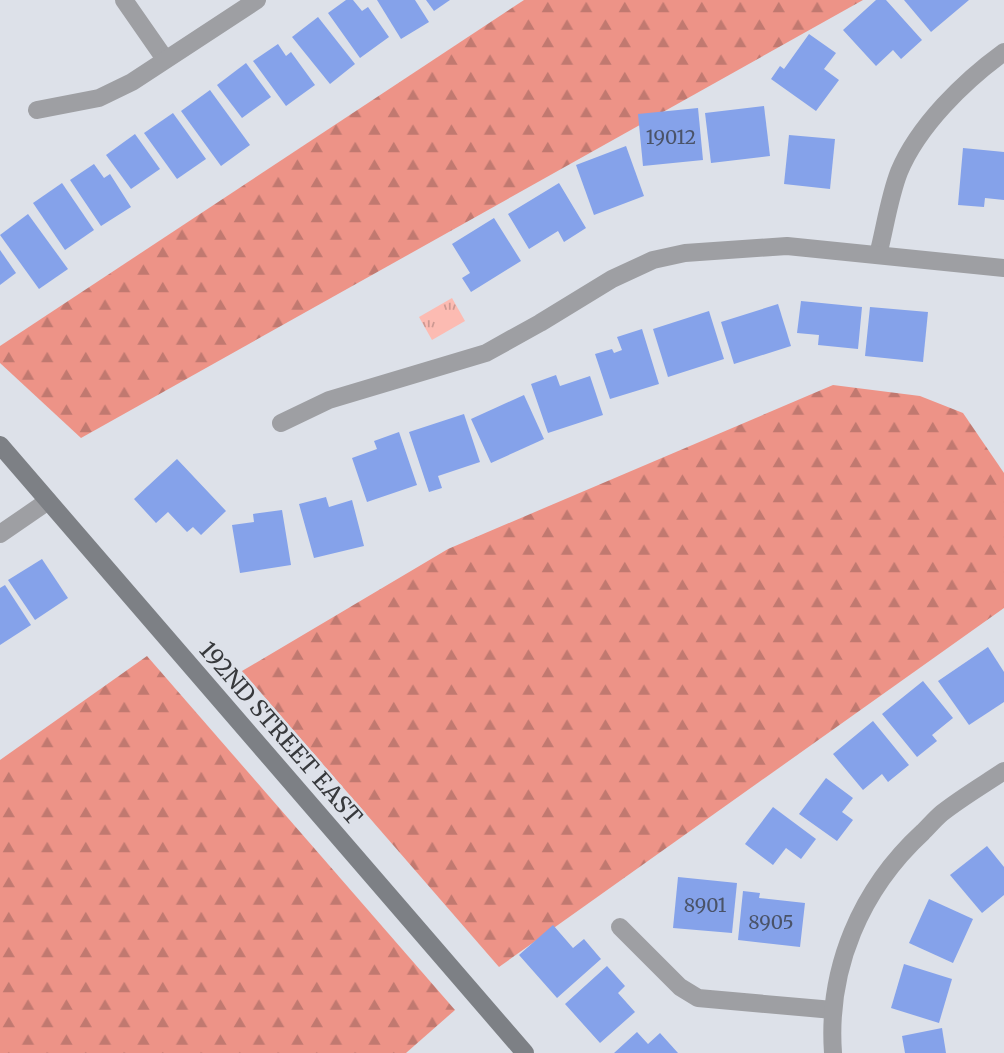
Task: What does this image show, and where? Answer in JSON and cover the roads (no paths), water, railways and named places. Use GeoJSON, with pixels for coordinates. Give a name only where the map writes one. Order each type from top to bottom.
{"type":"FeatureCollection","features":[{"type":"Feature","properties":{"kind":"street"},"geometry":{"type":"LineString","coordinates":[[124,0],[165,59]]}},
{"type":"Feature","properties":{"kind":"street"},"geometry":{"type":"LineString","coordinates":[[37,110],[99,98],[132,82],[257,0]]}},
{"type":"Feature","properties":{"kind":"street"},"geometry":{"type":"LineString","coordinates":[[878,255],[899,172],[926,126],[963,86],[1004,52]]}},
{"type":"Feature","properties":{"kind":"street"},"geometry":{"type":"LineString","coordinates":[[281,423],[329,400],[486,354],[612,279],[653,260],[685,253],[787,246],[1004,268]]}},
{"type":"Feature","properties":{"kind":"street","name":"192ND STREET EAST"},"geometry":{"type":"LineString","coordinates":[[0,445],[525,1053]]}},
{"type":"Feature","properties":{"kind":"street"},"geometry":{"type":"LineString","coordinates":[[0,534],[48,501]]}},
{"type":"Feature","properties":{"kind":"street"},"geometry":{"type":"LineString","coordinates":[[833,1053],[834,989],[861,911],[906,846],[940,814],[1004,771]]}},
{"type":"Feature","properties":{"kind":"street"},"geometry":{"type":"LineString","coordinates":[[620,927],[680,987],[698,998],[833,1010]]}}]}
